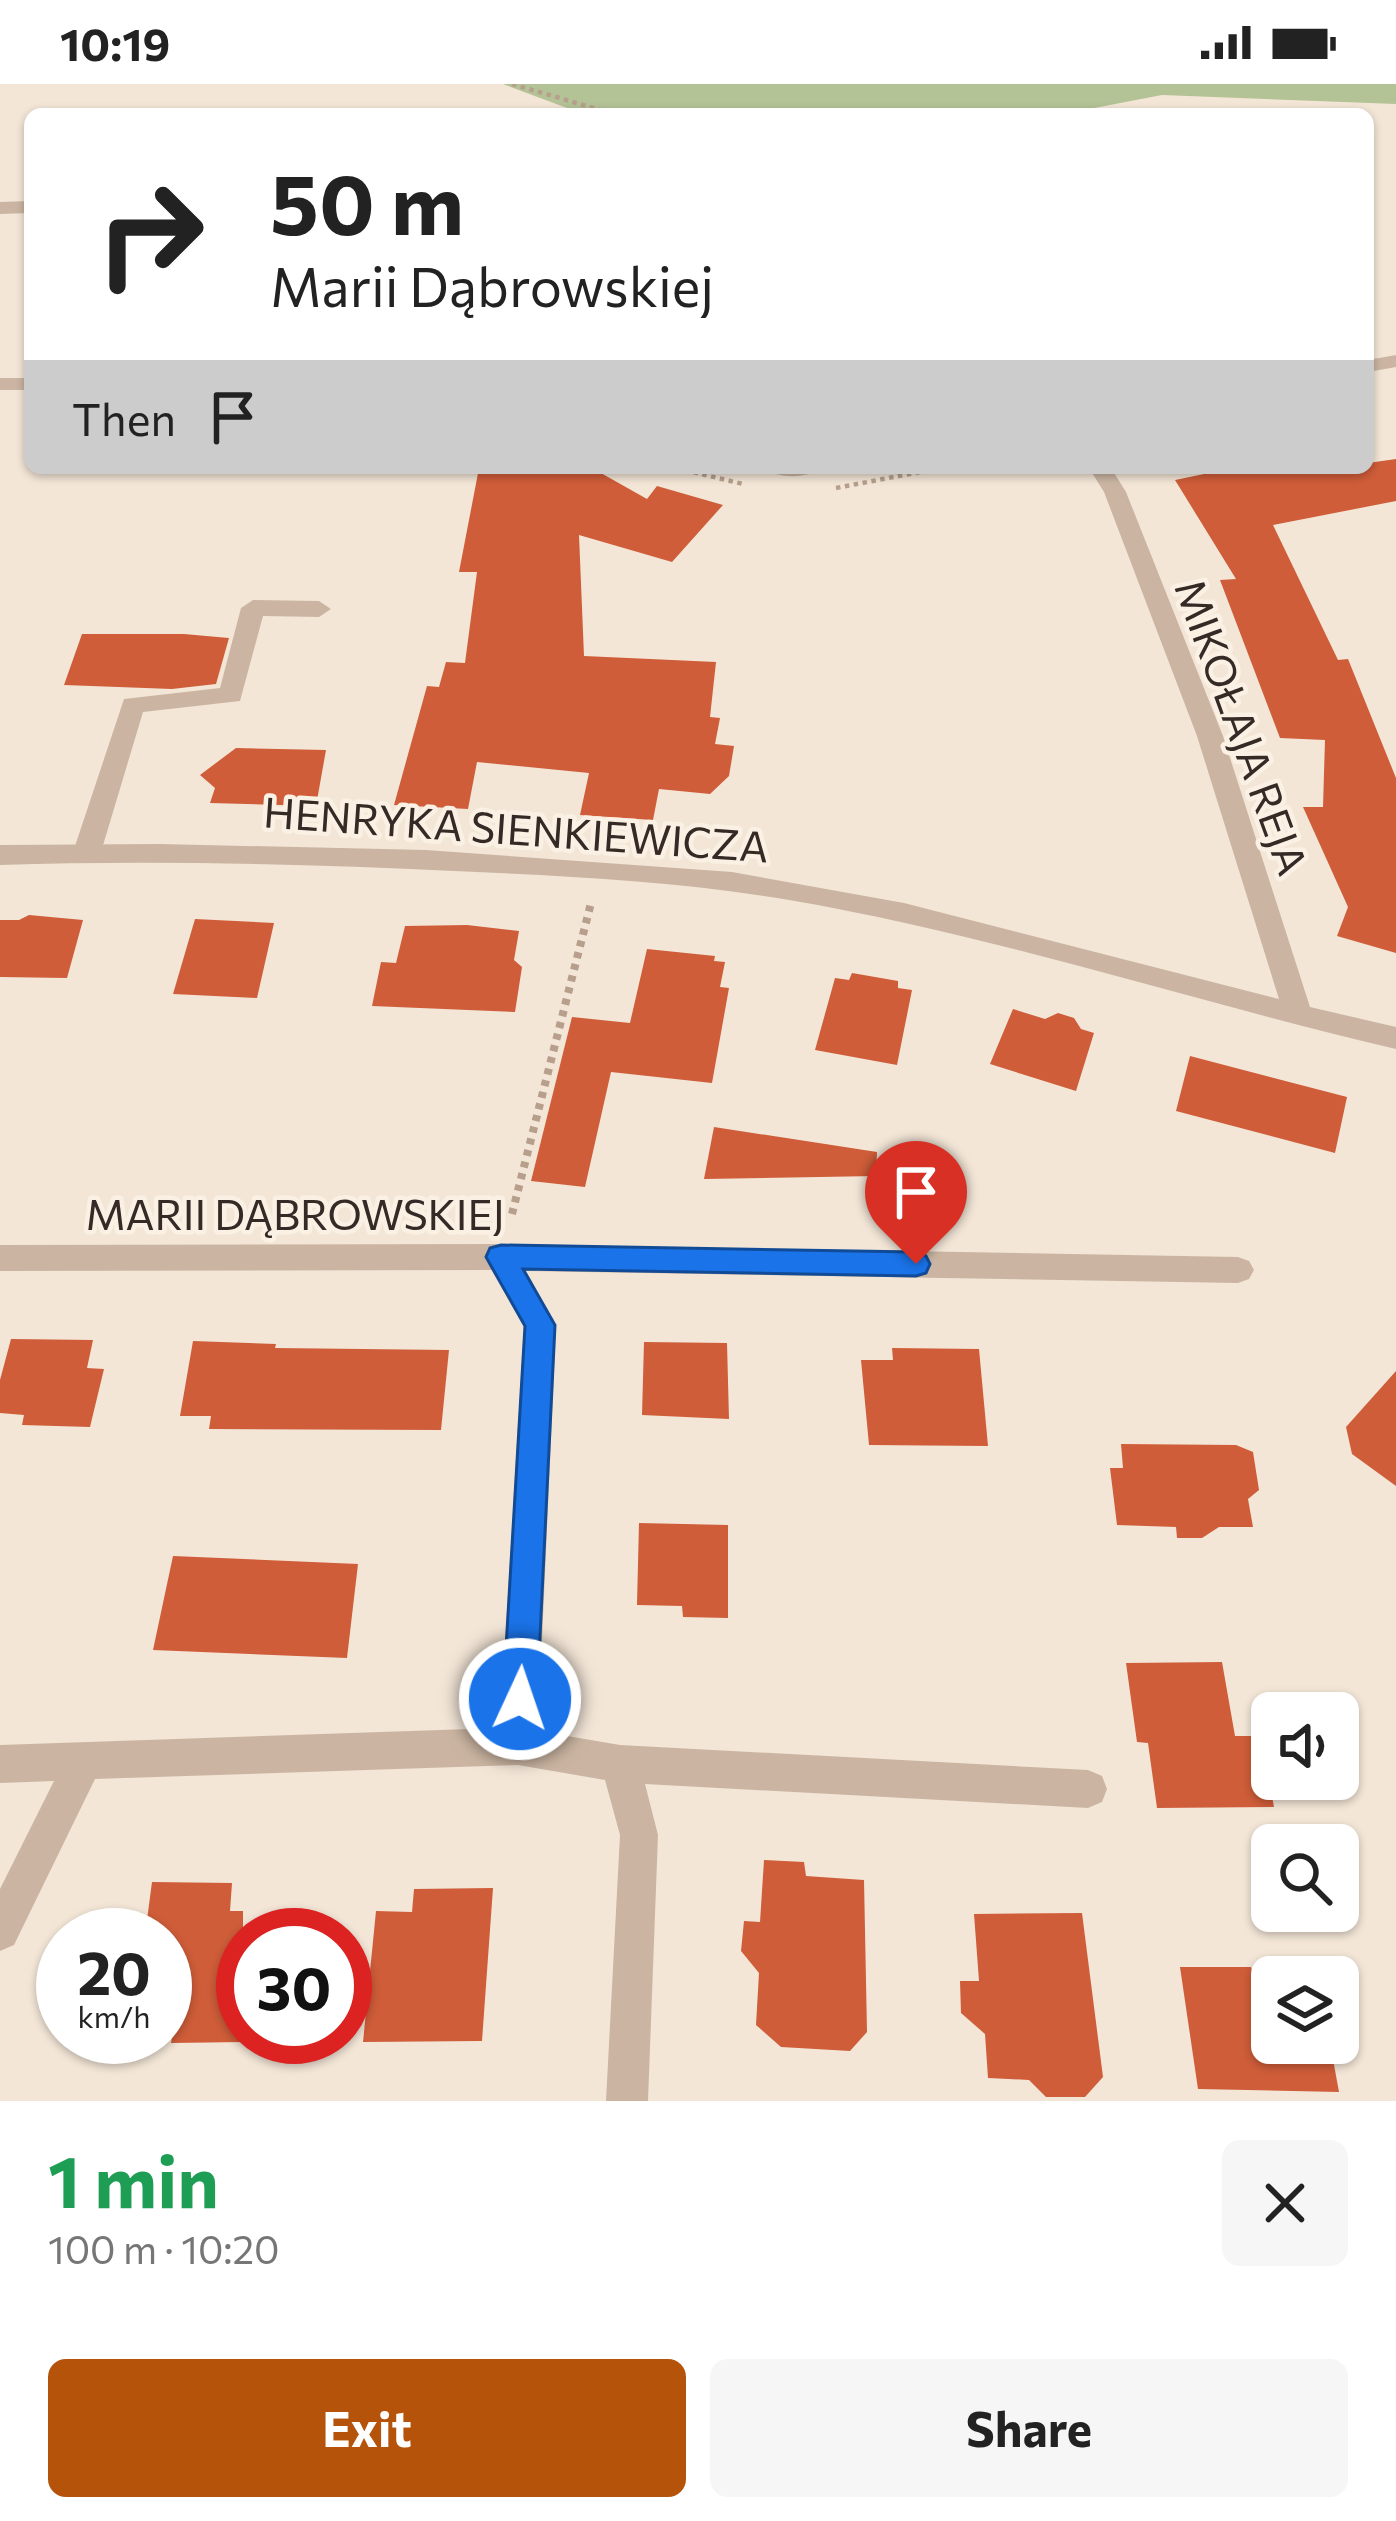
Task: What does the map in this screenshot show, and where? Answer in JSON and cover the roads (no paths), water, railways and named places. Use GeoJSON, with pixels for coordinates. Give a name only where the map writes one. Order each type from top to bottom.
{"type":"FeatureCollection","features":[{"type":"Feature","properties":{"kind":"street","name":"MIKOŁAJA REJA"},"geometry":{"type":"LineString","coordinates":[[1104,474],[1115,492],[1210,736],[1299,1017]]}},
{"type":"Feature","properties":{"kind":"street"},"geometry":{"type":"LineString","coordinates":[[87,852],[133,705],[231,695],[253,608],[319,609]]}},
{"type":"Feature","properties":{"kind":"street","name":"HENRYKA SIENKIEWICZA"},"geometry":{"type":"LineString","coordinates":[[0,855],[208,852],[600,869],[835,898],[1396,1038]]}},
{"type":"Feature","properties":{"kind":"street"},"geometry":{"type":"LineString","coordinates":[[501,1257],[540,1325],[518,1746]]}},
{"type":"Feature","properties":{"kind":"street","name":"MARII DĄBROWSKIEJ"},"geometry":{"type":"LineString","coordinates":[[0,1258],[501,1257],[1238,1270]]}},
{"type":"Feature","properties":{"kind":"street"},"geometry":{"type":"LineString","coordinates":[[0,1764],[82,1765],[518,1746],[620,1764],[1088,1789]]}},
{"type":"Feature","properties":{"kind":"street"},"geometry":{"type":"LineString","coordinates":[[620,1764],[639,1835],[627,2101]]}},
{"type":"Feature","properties":{"kind":"street"},"geometry":{"type":"LineString","coordinates":[[0,1931],[82,1765]]}}]}
